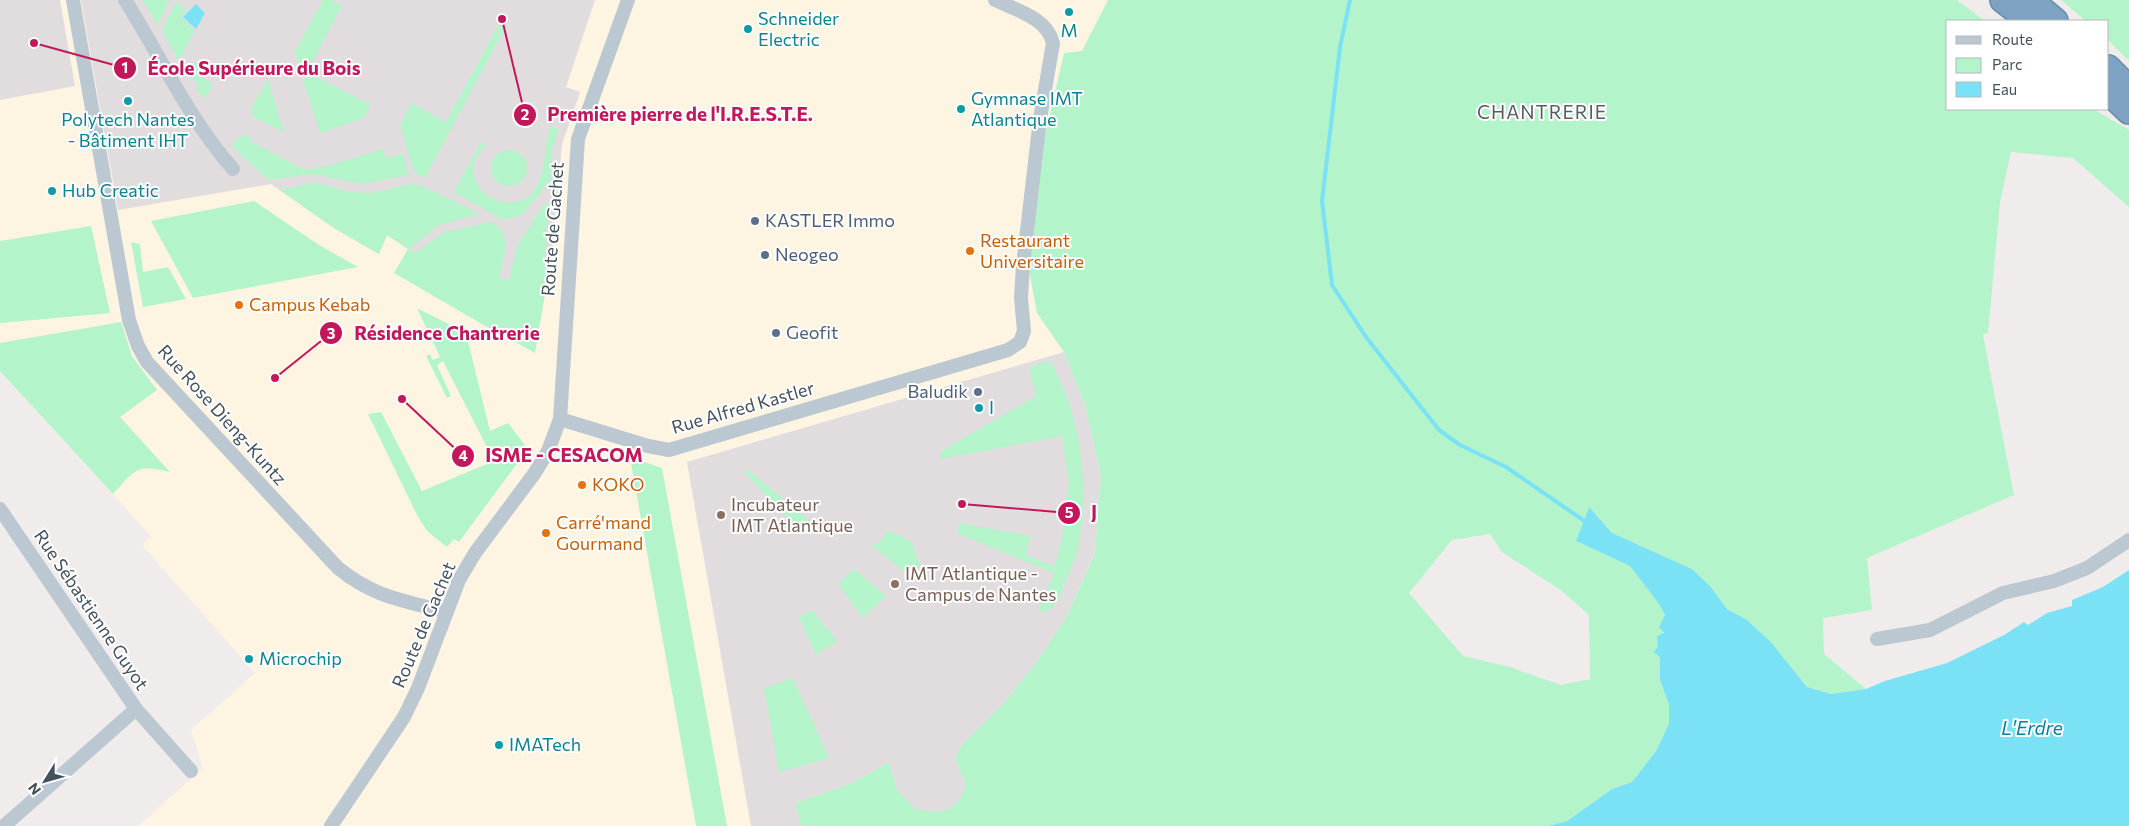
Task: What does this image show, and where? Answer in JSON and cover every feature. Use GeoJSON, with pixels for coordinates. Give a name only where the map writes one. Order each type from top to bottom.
{"type":"FeatureCollection","features":[{"type":"Feature","properties":{"kind":"highway"},"geometry":{"type":"LineString","coordinates":[[2003,0],[2029,20]]}},
{"type":"Feature","properties":{"kind":"highway"},"geometry":{"type":"LineString","coordinates":[[2030,0],[2054,20]]}},
{"type":"Feature","properties":{"kind":"highway"},"geometry":{"type":"LineString","coordinates":[[2109,69],[2129,89]]}},
{"type":"Feature","properties":{"kind":"highway"},"geometry":{"type":"LineString","coordinates":[[2109,92],[2129,111]]}},
{"type":"Feature","properties":{"kind":"street","name":"Rue Rose Dieng-Kuntz"},"geometry":{"type":"LineString","coordinates":[[73,0],[128,320],[147,362],[344,573],[356,582],[394,600],[447,612]]}},
{"type":"Feature","properties":{"kind":"street"},"geometry":{"type":"LineString","coordinates":[[125,0],[192,117],[213,147],[233,169]]}},
{"type":"Feature","properties":{"kind":"street","name":"Route de Gachet"},"geometry":{"type":"LineString","coordinates":[[331,826],[404,717],[418,688],[465,568],[534,474],[548,451],[560,419],[578,139],[628,0]]}},
{"type":"Feature","properties":{"kind":"street","name":"Rue Alfred Kastler"},"geometry":{"type":"LineString","coordinates":[[560,419],[648,446],[669,450],[1012,348],[1023,338],[1023,265],[1030,192],[1053,43],[1049,31],[1044,25],[995,0]]}},
{"type":"Feature","properties":{"kind":"street","name":"Rue Sébastienne Guyot"},"geometry":{"type":"LineString","coordinates":[[0,510],[136,709],[4,826]]}},
{"type":"Feature","properties":{"kind":"street"},"geometry":{"type":"LineString","coordinates":[[1877,639],[1930,630],[2003,593],[2054,581],[2086,568],[2129,540]]}},
{"type":"Feature","properties":{"kind":"street"},"geometry":{"type":"LineString","coordinates":[[136,709],[191,771]]}},
{"type":"Feature","properties":{"kind":"shaded area"},"geometry":{"type":"Polygon","coordinates":[[[0,0],[81,0],[118,209],[271,184],[334,228],[379,254],[387,235],[426,260],[541,272],[551,259],[562,144],[580,93],[565,87],[595,0],[1108,0],[1082,51],[1037,313],[1064,352],[687,462],[751,826],[138,826],[203,768],[191,730],[255,673],[142,545],[151,536],[0,371],[0,323],[110,313],[91,226],[0,241],[0,0]]]}},
{"type":"Feature","properties":{"kind":"shaded area"},"geometry":{"type":"Polygon","coordinates":[[[0,0],[60,0],[75,86],[0,100],[0,0]]]}},
{"type":"Feature","properties":{"kind":"shaded area"},"geometry":{"type":"Polygon","coordinates":[[[81,0],[595,0],[566,87],[580,92],[562,144],[551,259],[541,272],[509,281],[426,260],[387,235],[379,254],[334,228],[271,184],[118,210],[81,0]]]}},
{"type":"Feature","properties":{"kind":"shaded area","name":"IMT Atlantique - Campus de Nantes"},"geometry":{"type":"Polygon","coordinates":[[[1064,352],[1086,407],[1101,476],[1095,552],[1067,616],[1037,662],[1004,703],[962,745],[955,758],[966,784],[962,799],[949,810],[937,813],[915,810],[897,790],[889,762],[850,784],[796,803],[801,826],[751,826],[687,462],[1064,352]]]}},
{"type":"Feature","properties":{"kind":"green space"},"geometry":{"type":"Polygon","coordinates":[[[143,0],[169,0],[158,25],[143,0]]]}},
{"type":"Feature","properties":{"kind":"green space"},"geometry":{"type":"Polygon","coordinates":[[[323,0],[332,0],[342,5],[309,69],[301,71],[295,51],[323,0]]]}},
{"type":"Feature","properties":{"kind":"green space"},"geometry":{"type":"Polygon","coordinates":[[[1108,0],[1957,0],[1984,20],[1946,20],[1946,110],[2095,110],[2129,130],[2129,207],[2073,158],[2011,152],[2000,202],[1988,333],[1983,335],[2014,495],[1867,558],[1872,610],[1823,618],[1824,654],[1866,689],[1831,694],[1807,687],[1770,641],[1747,620],[1727,609],[1710,586],[1692,569],[1612,533],[1589,507],[1576,541],[1630,566],[1659,604],[1665,615],[1660,657],[1660,680],[1669,705],[1669,724],[1656,751],[1632,782],[1612,789],[1567,821],[1548,826],[801,826],[795,803],[850,784],[889,762],[897,790],[915,809],[941,811],[953,806],[958,801],[966,784],[955,758],[962,745],[1004,703],[1037,662],[1067,616],[1095,553],[1101,476],[1086,407],[1064,352],[1037,313],[1027,260],[1041,152],[1064,53],[1082,51],[1108,0]],[[1490,534],[1452,540],[1409,593],[1463,656],[1510,667],[1561,685],[1590,679],[1589,615],[1562,591],[1502,552],[1490,534]]]}},
{"type":"Feature","properties":{"kind":"green space"},"geometry":{"type":"Polygon","coordinates":[[[2061,0],[2129,0],[2129,61],[2109,41],[2109,20],[2085,20],[2061,0]]]}},
{"type":"Feature","properties":{"kind":"green space"},"geometry":{"type":"Polygon","coordinates":[[[176,1],[182,8],[188,9],[181,16],[195,31],[179,61],[162,31],[176,1]]]}},
{"type":"Feature","properties":{"kind":"green space"},"geometry":{"type":"Polygon","coordinates":[[[499,24],[505,28],[425,178],[414,172],[400,125],[411,103],[446,122],[499,24]]]}},
{"type":"Feature","properties":{"kind":"green space"},"geometry":{"type":"Polygon","coordinates":[[[195,62],[209,70],[204,78],[213,84],[205,98],[196,90],[199,86],[186,68],[190,64],[193,66],[195,62]]]}},
{"type":"Feature","properties":{"kind":"green space"},"geometry":{"type":"Polygon","coordinates":[[[314,76],[371,105],[364,118],[320,133],[303,80],[314,76]]]}},
{"type":"Feature","properties":{"kind":"green space"},"geometry":{"type":"Polygon","coordinates":[[[268,79],[284,132],[253,117],[252,107],[268,79]]]}},
{"type":"Feature","properties":{"kind":"green space"},"geometry":{"type":"Polygon","coordinates":[[[550,126],[558,129],[552,151],[551,179],[522,215],[503,220],[454,192],[481,142],[486,144],[476,159],[473,168],[475,180],[481,189],[499,201],[510,203],[521,201],[530,195],[540,179],[550,126]]]}},
{"type":"Feature","properties":{"kind":"green space"},"geometry":{"type":"Polygon","coordinates":[[[247,134],[252,142],[304,170],[327,166],[383,149],[386,158],[403,154],[409,175],[361,184],[313,174],[268,180],[232,146],[236,139],[247,134]]]}},
{"type":"Feature","properties":{"kind":"green space"},"geometry":{"type":"Polygon","coordinates":[[[509,150],[521,156],[527,168],[521,180],[509,186],[497,180],[491,168],[497,156],[509,150]]]}},
{"type":"Feature","properties":{"kind":"green space"},"geometry":{"type":"Polygon","coordinates":[[[317,183],[350,192],[371,193],[412,184],[425,187],[479,214],[439,225],[409,249],[415,253],[445,232],[492,222],[499,227],[505,240],[499,278],[509,280],[517,247],[542,207],[549,202],[544,267],[551,259],[535,353],[505,336],[505,328],[494,331],[394,273],[408,249],[387,235],[379,254],[334,228],[280,190],[317,183]]]}},
{"type":"Feature","properties":{"kind":"green space"},"geometry":{"type":"Polygon","coordinates":[[[254,201],[319,245],[358,267],[193,298],[151,221],[254,201]]]}},
{"type":"Feature","properties":{"kind":"green space"},"geometry":{"type":"Polygon","coordinates":[[[91,226],[110,313],[0,323],[0,241],[91,226]]]}},
{"type":"Feature","properties":{"kind":"green space"},"geometry":{"type":"Polygon","coordinates":[[[131,242],[140,244],[143,272],[168,267],[186,299],[143,307],[131,242]]]}},
{"type":"Feature","properties":{"kind":"green space"},"geometry":{"type":"Polygon","coordinates":[[[417,308],[466,333],[490,431],[508,423],[525,445],[516,465],[459,542],[454,539],[447,547],[428,532],[418,517],[368,414],[381,412],[422,491],[494,461],[443,361],[437,365],[451,396],[447,398],[426,356],[430,354],[433,360],[440,357],[417,308]]]}},
{"type":"Feature","properties":{"kind":"green space"},"geometry":{"type":"Polygon","coordinates":[[[121,322],[132,356],[157,390],[120,417],[170,472],[150,469],[137,471],[113,494],[0,371],[0,343],[121,322]]]}},
{"type":"Feature","properties":{"kind":"green space"},"geometry":{"type":"Polygon","coordinates":[[[1050,361],[1070,405],[1076,429],[1081,454],[1083,504],[1077,553],[1060,595],[1053,607],[1049,610],[1038,612],[1054,573],[957,533],[959,523],[1030,536],[1026,555],[1055,567],[1062,538],[1069,483],[1062,436],[941,459],[940,452],[1036,396],[1029,367],[1050,361]]]}},
{"type":"Feature","properties":{"kind":"green space"},"geometry":{"type":"Polygon","coordinates":[[[630,457],[662,468],[727,826],[696,826],[630,457]]]}},
{"type":"Feature","properties":{"kind":"green space"},"geometry":{"type":"Polygon","coordinates":[[[747,469],[811,522],[798,529],[745,473],[747,469]]]}},
{"type":"Feature","properties":{"kind":"green space"},"geometry":{"type":"Polygon","coordinates":[[[888,530],[912,542],[920,566],[911,577],[872,546],[874,542],[878,545],[888,530]]]}},
{"type":"Feature","properties":{"kind":"green space"},"geometry":{"type":"Polygon","coordinates":[[[854,569],[886,596],[863,618],[838,584],[854,569]]]}},
{"type":"Feature","properties":{"kind":"green space"},"geometry":{"type":"Polygon","coordinates":[[[812,610],[837,641],[816,655],[799,617],[812,610]]]}},
{"type":"Feature","properties":{"kind":"green space"},"geometry":{"type":"Polygon","coordinates":[[[793,678],[829,758],[779,772],[764,688],[793,678]]]}},
{"type":"Feature","properties":{"kind":"water"},"geometry":{"type":"Polygon","coordinates":[[[196,4],[205,13],[196,29],[183,17],[196,4]]]}},
{"type":"Feature","properties":{"kind":"water","name":"L'Erdre"},"geometry":{"type":"Polygon","coordinates":[[[1589,507],[1612,533],[1692,569],[1710,586],[1727,609],[1747,620],[1770,641],[1807,687],[1831,694],[1866,689],[1885,681],[1947,663],[2004,635],[2024,622],[2028,625],[2047,613],[2072,606],[2072,600],[2103,587],[2129,570],[2129,826],[1548,826],[1567,821],[1612,789],[1632,782],[1656,751],[1669,724],[1669,705],[1660,680],[1660,657],[1654,652],[1658,646],[1657,636],[1664,633],[1659,627],[1665,615],[1659,604],[1630,566],[1576,541],[1589,507]]]}},
{"type":"Feature","properties":{"kind":"waterway"},"geometry":{"type":"LineString","coordinates":[[1350,0],[1340,47],[1322,201],[1332,285],[1366,337],[1439,430],[1460,445],[1506,467],[1586,522]]}},
{"type":"Feature","properties":{"kind":"place","name":"M"},"geometry":{"type":"Point","coordinates":[1069,12]}},
{"type":"Feature","properties":{"kind":"place","name":"Première pierre de l'I.R.E.S.T.E."},"geometry":{"type":"Point","coordinates":[502,19]}},
{"type":"Feature","properties":{"kind":"place","name":"Schneider Electric"},"geometry":{"type":"Point","coordinates":[748,29]}},
{"type":"Feature","properties":{"kind":"place","name":"École Supérieure du Bois"},"geometry":{"type":"Point","coordinates":[34,43]}},
{"type":"Feature","properties":{"kind":"place","name":"Polytech Nantes - Bâtiment IHT"},"geometry":{"type":"Point","coordinates":[128,101]}},
{"type":"Feature","properties":{"kind":"place","name":"Gymnase IMT Atlantique"},"geometry":{"type":"Point","coordinates":[961,109]}},
{"type":"Feature","properties":{"kind":"place","name":"Hub Creatic"},"geometry":{"type":"Point","coordinates":[52,191]}},
{"type":"Feature","properties":{"kind":"place","name":"KASTLER Immo"},"geometry":{"type":"Point","coordinates":[755,221]}},
{"type":"Feature","properties":{"kind":"place","name":"Restaurant Universitaire"},"geometry":{"type":"Point","coordinates":[970,251]}},
{"type":"Feature","properties":{"kind":"place","name":"Neogeo"},"geometry":{"type":"Point","coordinates":[765,255]}},
{"type":"Feature","properties":{"kind":"place","name":"Campus Kebab"},"geometry":{"type":"Point","coordinates":[239,305]}},
{"type":"Feature","properties":{"kind":"place","name":"Geofit"},"geometry":{"type":"Point","coordinates":[776,333]}},
{"type":"Feature","properties":{"kind":"place","name":"Résidence Chantrerie"},"geometry":{"type":"Point","coordinates":[275,378]}},
{"type":"Feature","properties":{"kind":"place","name":"Baludik"},"geometry":{"type":"Point","coordinates":[978,392]}},
{"type":"Feature","properties":{"kind":"place","name":"ISME - CESACOM"},"geometry":{"type":"Point","coordinates":[402,399]}},
{"type":"Feature","properties":{"kind":"place","name":"I"},"geometry":{"type":"Point","coordinates":[979,408]}},
{"type":"Feature","properties":{"kind":"place","name":"KOKO"},"geometry":{"type":"Point","coordinates":[582,485]}},
{"type":"Feature","properties":{"kind":"place","name":"J"},"geometry":{"type":"Point","coordinates":[962,504]}},
{"type":"Feature","properties":{"kind":"place","name":"Incubateur IMT Atlantique"},"geometry":{"type":"Point","coordinates":[721,515]}},
{"type":"Feature","properties":{"kind":"place","name":"Carré'mand Gourmand"},"geometry":{"type":"Point","coordinates":[546,533]}},
{"type":"Feature","properties":{"kind":"place","name":"IMT Atlantique - Campus de Nantes"},"geometry":{"type":"Point","coordinates":[895,584]}},
{"type":"Feature","properties":{"kind":"place","name":"Microchip"},"geometry":{"type":"Point","coordinates":[249,659]}},
{"type":"Feature","properties":{"kind":"place","name":"IMATech"},"geometry":{"type":"Point","coordinates":[499,745]}},
{"type":"Feature","properties":{"kind":"district","name":"CHANTRERIE"},"geometry":{"type":"Point","coordinates":[1542,112]}}]}
